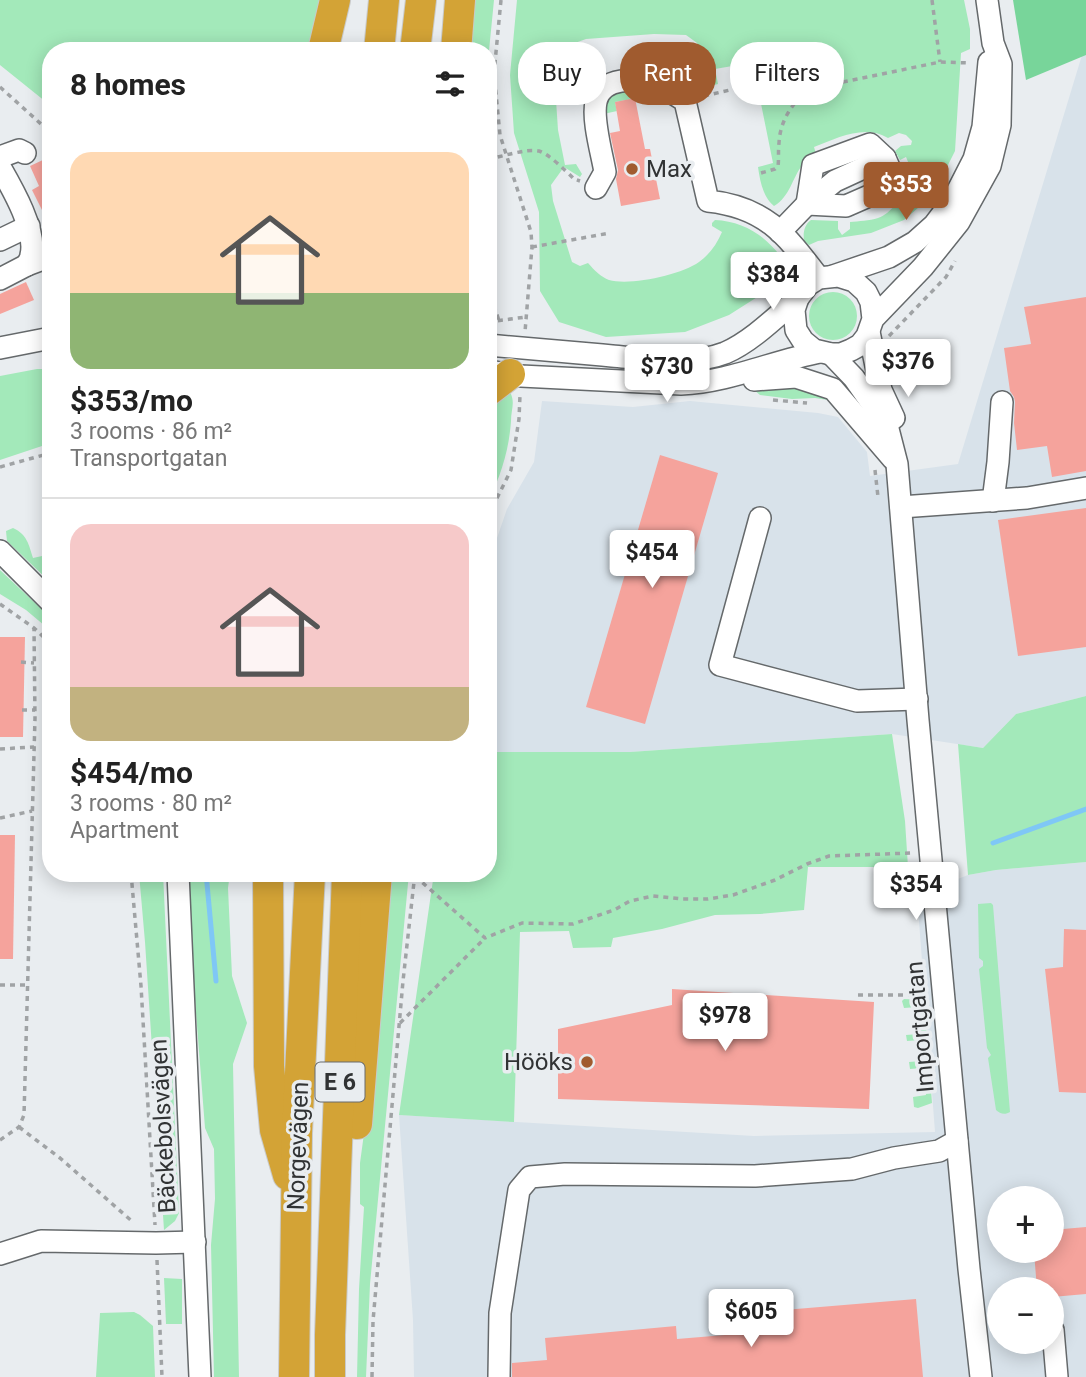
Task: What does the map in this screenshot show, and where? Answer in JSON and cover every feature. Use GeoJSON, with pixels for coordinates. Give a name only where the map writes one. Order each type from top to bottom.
{"type":"FeatureCollection","features":[{"type":"Feature","properties":{"kind":"highway"},"geometry":{"type":"LineString","coordinates":[[325,42],[335,0]]}},
{"type":"Feature","properties":{"kind":"highway"},"geometry":{"type":"LineString","coordinates":[[380,42],[384,0]]}},
{"type":"Feature","properties":{"kind":"highway"},"geometry":{"type":"LineString","coordinates":[[416,42],[421,0]]}},
{"type":"Feature","properties":{"kind":"highway"},"geometry":{"type":"LineString","coordinates":[[457,42],[460,0]]}},
{"type":"Feature","properties":{"kind":"highway"},"geometry":{"type":"LineString","coordinates":[[268,882],[269,1066],[275,1130],[296,1203]]}},
{"type":"Feature","properties":{"kind":"highway","name":"Norgevägen"},"geometry":{"type":"LineString","coordinates":[[294,1377],[298,1120],[310,882]]}},
{"type":"Feature","properties":{"kind":"highway","name":"Norgevägen"},"geometry":{"type":"LineString","coordinates":[[330,1377],[347,882]]}},
{"type":"Feature","properties":{"kind":"highway"},"geometry":{"type":"LineString","coordinates":[[330,1335],[349,1223],[376,882]]}},
{"type":"Feature","properties":{"kind":"street"},"geometry":{"type":"LineString","coordinates":[[497,379],[699,383],[718,380],[798,356],[841,354],[860,345],[871,325],[959,222],[990,166],[1000,125],[1001,64],[993,43],[987,0]]}},
{"type":"Feature","properties":{"kind":"street"},"geometry":{"type":"LineString","coordinates":[[497,346],[645,359],[697,360],[713,357],[756,333],[798,298],[805,288],[826,277],[889,257],[915,242],[934,225],[953,200],[974,159],[983,127],[988,64],[993,43]]}},
{"type":"Feature","properties":{"kind":"street"},"geometry":{"type":"LineString","coordinates":[[596,188],[605,172],[595,114],[596,102],[599,93],[607,86],[620,82]]}},
{"type":"Feature","properties":{"kind":"street"},"geometry":{"type":"LineString","coordinates":[[686,105],[708,201],[736,206],[762,217],[826,277],[849,279],[862,288],[871,302],[871,325]]}},
{"type":"Feature","properties":{"kind":"street"},"geometry":{"type":"LineString","coordinates":[[780,232],[807,204],[889,167],[870,144],[813,165],[807,204]]}},
{"type":"Feature","properties":{"kind":"street"},"geometry":{"type":"LineString","coordinates":[[0,157],[19,150],[26,152]]}},
{"type":"Feature","properties":{"kind":"street"},"geometry":{"type":"LineString","coordinates":[[0,167],[16,194],[29,226],[32,254],[27,265]]}},
{"type":"Feature","properties":{"kind":"street"},"geometry":{"type":"LineString","coordinates":[[0,240],[29,226]]}},
{"type":"Feature","properties":{"kind":"street"},"geometry":{"type":"LineString","coordinates":[[0,279],[42,259]]}},
{"type":"Feature","properties":{"kind":"street"},"geometry":{"type":"LineString","coordinates":[[798,298],[794,317],[796,330],[803,341],[825,353]]}},
{"type":"Feature","properties":{"kind":"street","name":"Importgatan"},"geometry":{"type":"LineString","coordinates":[[871,325],[881,390],[901,439],[897,464]]}},
{"type":"Feature","properties":{"kind":"street"},"geometry":{"type":"LineString","coordinates":[[0,348],[42,340]]}},
{"type":"Feature","properties":{"kind":"street","name":"Importgatan"},"geometry":{"type":"LineString","coordinates":[[825,353],[854,379],[887,425],[897,464],[957,1140],[981,1377]]}},
{"type":"Feature","properties":{"kind":"street"},"geometry":{"type":"LineString","coordinates":[[718,380],[736,382],[796,377],[833,389],[897,464]]}},
{"type":"Feature","properties":{"kind":"street"},"geometry":{"type":"LineString","coordinates":[[993,501],[1002,402]]}},
{"type":"Feature","properties":{"kind":"street"},"geometry":{"type":"LineString","coordinates":[[901,507],[1027,498],[1086,488]]}},
{"type":"Feature","properties":{"kind":"street"},"geometry":{"type":"LineString","coordinates":[[760,518],[720,665],[857,701],[917,699]]}},
{"type":"Feature","properties":{"kind":"street"},"geometry":{"type":"LineString","coordinates":[[0,551],[42,593]]}},
{"type":"Feature","properties":{"kind":"street","name":"Bäckebolsvägen"},"geometry":{"type":"LineString","coordinates":[[178,882],[200,1377]]}},
{"type":"Feature","properties":{"kind":"street"},"geometry":{"type":"LineString","coordinates":[[499,1377],[500,1313],[504,1285],[519,1190],[530,1177],[565,1174],[755,1176],[852,1169],[894,1157],[939,1151],[957,1140]]}},
{"type":"Feature","properties":{"kind":"street"},"geometry":{"type":"LineString","coordinates":[[0,1254],[41,1241],[195,1242]]}},
{"type":"Feature","properties":{"kind":"street"},"geometry":{"type":"LineString","coordinates":[[1055,1354],[1057,1377]]}},
{"type":"Feature","properties":{"kind":"path"},"geometry":{"type":"LineString","coordinates":[[497,42],[501,0]]}},
{"type":"Feature","properties":{"kind":"path"},"geometry":{"type":"LineString","coordinates":[[932,0],[940,62]]}},
{"type":"Feature","properties":{"kind":"path"},"geometry":{"type":"LineString","coordinates":[[761,173],[778,166],[780,130],[784,119],[799,97],[809,89],[940,62],[972,63]]}},
{"type":"Feature","properties":{"kind":"path"},"geometry":{"type":"LineString","coordinates":[[0,88],[42,124]]}},
{"type":"Feature","properties":{"kind":"path"},"geometry":{"type":"LineString","coordinates":[[716,93],[730,90]]}},
{"type":"Feature","properties":{"kind":"path"},"geometry":{"type":"LineString","coordinates":[[497,104],[500,135],[531,232],[527,305]]}},
{"type":"Feature","properties":{"kind":"path"},"geometry":{"type":"LineString","coordinates":[[497,158],[539,151],[574,179],[596,188]]}},
{"type":"Feature","properties":{"kind":"path"},"geometry":{"type":"LineString","coordinates":[[532,247],[610,233]]}},
{"type":"Feature","properties":{"kind":"path"},"geometry":{"type":"LineString","coordinates":[[497,315],[499,321],[526,317]]}},
{"type":"Feature","properties":{"kind":"path"},"geometry":{"type":"LineString","coordinates":[[764,399],[809,403]]}},
{"type":"Feature","properties":{"kind":"path"},"geometry":{"type":"LineString","coordinates":[[497,498],[511,470],[519,419]]}},
{"type":"Feature","properties":{"kind":"path"},"geometry":{"type":"LineString","coordinates":[[0,467],[42,455]]}},
{"type":"Feature","properties":{"kind":"path"},"geometry":{"type":"LineString","coordinates":[[875,464],[879,499]]}},
{"type":"Feature","properties":{"kind":"path"},"geometry":{"type":"LineString","coordinates":[[0,604],[42,636]]}},
{"type":"Feature","properties":{"kind":"path"},"geometry":{"type":"LineString","coordinates":[[0,1140],[19,1127],[24,1115],[35,710],[34,628]]}},
{"type":"Feature","properties":{"kind":"path"},"geometry":{"type":"LineString","coordinates":[[21,662],[34,663]]}},
{"type":"Feature","properties":{"kind":"path"},"geometry":{"type":"LineString","coordinates":[[22,710],[35,710]]}},
{"type":"Feature","properties":{"kind":"path"},"geometry":{"type":"LineString","coordinates":[[0,748],[34,747]]}},
{"type":"Feature","properties":{"kind":"path"},"geometry":{"type":"LineString","coordinates":[[0,818],[32,811]]}},
{"type":"Feature","properties":{"kind":"path"},"geometry":{"type":"LineString","coordinates":[[400,1023],[485,938],[522,923],[573,924],[614,910],[630,901],[653,896],[708,899],[733,895],[829,856],[915,853]]}},
{"type":"Feature","properties":{"kind":"path"},"geometry":{"type":"LineString","coordinates":[[132,882],[141,986],[162,1377]]}},
{"type":"Feature","properties":{"kind":"path"},"geometry":{"type":"LineString","coordinates":[[372,1377],[373,1321],[414,882]]}},
{"type":"Feature","properties":{"kind":"path"},"geometry":{"type":"LineString","coordinates":[[423,882],[485,938]]}},
{"type":"Feature","properties":{"kind":"path"},"geometry":{"type":"LineString","coordinates":[[0,985],[27,985]]}},
{"type":"Feature","properties":{"kind":"path"},"geometry":{"type":"LineString","coordinates":[[858,995],[927,995]]}},
{"type":"Feature","properties":{"kind":"path"},"geometry":{"type":"LineString","coordinates":[[19,1127],[60,1158],[156,1243]]}},
{"type":"Feature","properties":{"kind":"shaded area"},"geometry":{"type":"Polygon","coordinates":[[[1082,55],[1086,55],[1086,696],[1016,714],[983,748],[892,734],[630,752],[497,752],[497,538],[507,509],[534,462],[542,401],[633,407],[690,401],[818,413],[838,417],[867,452],[870,476],[958,464],[1082,55]]]}},
{"type":"Feature","properties":{"kind":"shaded area"},"geometry":{"type":"Polygon","coordinates":[[[1086,862],[1086,1377],[414,1377],[413,1320],[399,1115],[754,1136],[935,1132],[917,895],[968,875],[1086,862]]]}},
{"type":"Feature","properties":{"kind":"green space"},"geometry":{"type":"Polygon","coordinates":[[[0,0],[324,0],[314,42],[42,42],[42,99],[0,65],[0,0]]]}},
{"type":"Feature","properties":{"kind":"green space"},"geometry":{"type":"Polygon","coordinates":[[[470,0],[494,0],[490,42],[466,42],[470,0]]]}},
{"type":"Feature","properties":{"kind":"green space"},"geometry":{"type":"Polygon","coordinates":[[[517,0],[964,0],[970,29],[970,49],[961,53],[955,151],[933,195],[904,220],[871,233],[818,241],[809,245],[804,241],[804,235],[805,227],[811,220],[838,221],[838,229],[842,235],[850,229],[850,222],[871,220],[887,213],[902,200],[911,184],[911,172],[906,157],[900,160],[895,151],[901,146],[911,145],[912,141],[899,133],[888,138],[860,132],[814,147],[816,154],[803,164],[787,192],[774,206],[765,193],[758,167],[773,163],[761,105],[844,105],[844,42],[730,42],[730,66],[716,69],[716,42],[696,42],[686,35],[654,34],[586,39],[578,42],[518,42],[518,105],[556,105],[565,165],[576,164],[582,174],[580,177],[564,167],[551,185],[553,201],[572,262],[580,266],[588,263],[609,280],[629,282],[668,275],[691,267],[709,253],[722,232],[712,226],[715,220],[744,226],[768,242],[781,257],[765,292],[729,315],[685,332],[606,337],[559,322],[540,291],[539,212],[514,133],[510,75],[517,0]]]}},
{"type":"Feature","properties":{"kind":"green space"},"geometry":{"type":"Polygon","coordinates":[[[1013,0],[1086,0],[1086,55],[1026,80],[1013,0]]]}},
{"type":"Feature","properties":{"kind":"green space"},"geometry":{"type":"Polygon","coordinates":[[[620,89],[620,101],[615,102],[617,111],[599,115],[600,105],[606,105],[606,94],[620,89]]]}},
{"type":"Feature","properties":{"kind":"green space"},"geometry":{"type":"Polygon","coordinates":[[[833,292],[850,299],[857,316],[850,333],[833,340],[816,333],[809,316],[816,299],[833,292]]]}},
{"type":"Feature","properties":{"kind":"green space"},"geometry":{"type":"Polygon","coordinates":[[[42,369],[42,446],[0,460],[0,376],[42,369]]]}},
{"type":"Feature","properties":{"kind":"green space"},"geometry":{"type":"Polygon","coordinates":[[[803,386],[828,400],[760,395],[754,390],[803,386]]]}},
{"type":"Feature","properties":{"kind":"green space"},"geometry":{"type":"Polygon","coordinates":[[[509,393],[513,404],[506,452],[497,479],[497,398],[509,393]]]}},
{"type":"Feature","properties":{"kind":"green space"},"geometry":{"type":"Polygon","coordinates":[[[13,528],[18,530],[29,544],[33,558],[42,556],[42,574],[7,541],[6,531],[13,528]]]}},
{"type":"Feature","properties":{"kind":"green space"},"geometry":{"type":"Polygon","coordinates":[[[0,570],[42,610],[42,623],[26,610],[0,594],[0,570]]]}},
{"type":"Feature","properties":{"kind":"green space"},"geometry":{"type":"Polygon","coordinates":[[[1086,696],[1086,862],[968,875],[958,744],[983,748],[1016,714],[1086,696]]]}},
{"type":"Feature","properties":{"kind":"green space"},"geometry":{"type":"Polygon","coordinates":[[[892,734],[905,821],[908,867],[808,867],[804,910],[715,915],[613,938],[611,947],[573,948],[569,931],[520,932],[514,1122],[399,1115],[433,882],[497,882],[497,752],[630,752],[892,734]]]}},
{"type":"Feature","properties":{"kind":"green space"},"geometry":{"type":"Polygon","coordinates":[[[140,882],[163,882],[179,1213],[175,1221],[164,1230],[140,882]]]}},
{"type":"Feature","properties":{"kind":"green space"},"geometry":{"type":"Polygon","coordinates":[[[188,882],[229,882],[232,976],[247,1023],[233,1064],[239,1377],[214,1377],[211,1245],[215,1199],[214,1149],[205,1128],[188,882]]]}},
{"type":"Feature","properties":{"kind":"green space"},"geometry":{"type":"Polygon","coordinates":[[[386,882],[408,882],[370,1284],[366,1377],[357,1377],[364,1207],[360,1204],[360,1163],[368,1104],[386,882]]]}},
{"type":"Feature","properties":{"kind":"green space"},"geometry":{"type":"Polygon","coordinates":[[[991,903],[1010,1112],[1004,1114],[996,1110],[979,969],[983,966],[983,961],[979,958],[978,904],[991,903]]]}},
{"type":"Feature","properties":{"kind":"green space"},"geometry":{"type":"Polygon","coordinates":[[[904,999],[924,1000],[932,1103],[918,1108],[914,1107],[913,1097],[926,1095],[922,1068],[910,1069],[909,1062],[922,1061],[920,1040],[907,1041],[906,1035],[919,1034],[917,1007],[904,1008],[904,999]]]}},
{"type":"Feature","properties":{"kind":"green space"},"geometry":{"type":"Polygon","coordinates":[[[164,1278],[182,1279],[182,1324],[166,1324],[164,1278]]]}},
{"type":"Feature","properties":{"kind":"green space"},"geometry":{"type":"Polygon","coordinates":[[[134,1312],[153,1326],[155,1377],[96,1377],[100,1313],[134,1312]]]}},
{"type":"Feature","properties":{"kind":"building","name":"Max"},"geometry":{"type":"Polygon","coordinates":[[[620,101],[620,105],[636,105],[645,149],[650,149],[660,199],[621,206],[616,179],[618,170],[610,133],[620,131],[615,102],[620,101]]]}},
{"type":"Feature","properties":{"kind":"building"},"geometry":{"type":"Polygon","coordinates":[[[42,160],[42,210],[32,190],[39,186],[30,166],[42,160]]]}},
{"type":"Feature","properties":{"kind":"building"},"geometry":{"type":"Polygon","coordinates":[[[26,282],[34,300],[0,314],[0,294],[26,282]]]}},
{"type":"Feature","properties":{"kind":"building"},"geometry":{"type":"Polygon","coordinates":[[[1086,297],[1086,471],[1052,477],[1047,446],[1017,450],[1015,402],[1010,391],[1004,348],[1031,344],[1024,307],[1086,297]]]}},
{"type":"Feature","properties":{"kind":"building"},"geometry":{"type":"Polygon","coordinates":[[[660,455],[718,473],[645,724],[586,707],[660,455]]]}},
{"type":"Feature","properties":{"kind":"building"},"geometry":{"type":"Polygon","coordinates":[[[1086,508],[1086,647],[1018,656],[998,520],[1086,508]]]}},
{"type":"Feature","properties":{"kind":"building"},"geometry":{"type":"Polygon","coordinates":[[[0,637],[25,637],[23,737],[0,737],[0,637]]]}},
{"type":"Feature","properties":{"kind":"building"},"geometry":{"type":"Polygon","coordinates":[[[0,835],[15,835],[13,959],[0,959],[0,835]]]}},
{"type":"Feature","properties":{"kind":"building"},"geometry":{"type":"Polygon","coordinates":[[[1064,929],[1086,930],[1086,1093],[1059,1092],[1045,969],[1063,967],[1064,929]]]}},
{"type":"Feature","properties":{"kind":"building"},"geometry":{"type":"Polygon","coordinates":[[[672,989],[874,1002],[869,1109],[558,1099],[558,1029],[672,1005],[672,989]]]}},
{"type":"Feature","properties":{"kind":"building"},"geometry":{"type":"Polygon","coordinates":[[[1086,1227],[1086,1294],[1064,1296],[1064,1277],[1036,1277],[1035,1263],[1064,1263],[1064,1229],[1086,1227]]]}},
{"type":"Feature","properties":{"kind":"building"},"geometry":{"type":"Polygon","coordinates":[[[916,1299],[923,1377],[512,1377],[512,1363],[547,1360],[545,1338],[676,1326],[677,1339],[786,1330],[784,1310],[916,1299]]]}},
{"type":"Feature","properties":{"kind":"waterway"},"geometry":{"type":"LineString","coordinates":[[993,843],[1086,809]]}},
{"type":"Feature","properties":{"kind":"waterway"},"geometry":{"type":"LineString","coordinates":[[207,882],[216,981]]}},
{"type":"Feature","properties":{"kind":"place","name":"Max"},"geometry":{"type":"Point","coordinates":[632,169]}},
{"type":"Feature","properties":{"kind":"place","name":"Hööks"},"geometry":{"type":"Point","coordinates":[587,1062]}}]}
